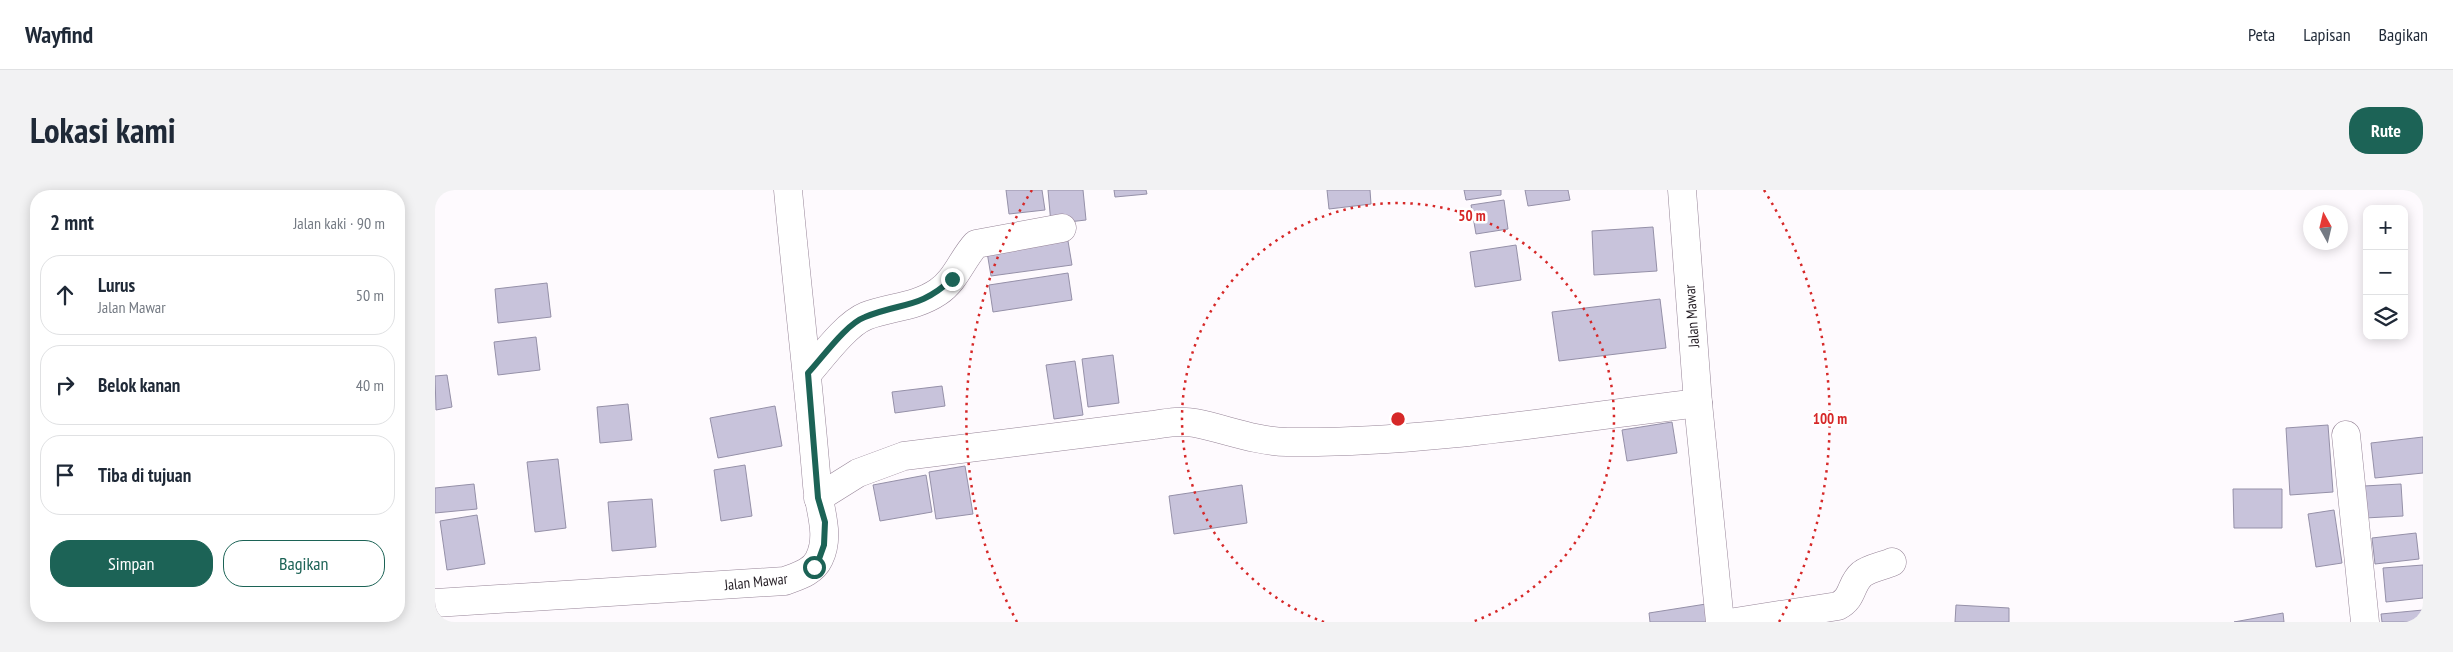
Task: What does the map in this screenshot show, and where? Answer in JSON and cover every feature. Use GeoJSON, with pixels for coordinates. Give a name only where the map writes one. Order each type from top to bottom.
{"type":"FeatureCollection","features":[{"type":"Feature","properties":{"kind":"street","name":"Jalan Mawar"},"geometry":{"type":"LineString","coordinates":[[435,603],[785,581],[804,574],[814,567],[824,545],[825,522],[818,498],[808,373],[788,190]]}},
{"type":"Feature","properties":{"kind":"street","name":"Jalan Mawar"},"geometry":{"type":"LineString","coordinates":[[1682,190],[1698,403],[1720,622]]}},
{"type":"Feature","properties":{"kind":"street"},"geometry":{"type":"LineString","coordinates":[[808,373],[854,323],[865,317],[922,302],[940,291],[952,279],[966,254],[977,244],[1062,228]]}},
{"type":"Feature","properties":{"kind":"street"},"geometry":{"type":"LineString","coordinates":[[818,498],[858,473],[904,456],[1153,424],[1194,423],[1247,437],[1286,442],[1343,441],[1434,435],[1698,403]]}},
{"type":"Feature","properties":{"kind":"street"},"geometry":{"type":"LineString","coordinates":[[2346,435],[2365,622]]}},
{"type":"Feature","properties":{"kind":"street"},"geometry":{"type":"LineString","coordinates":[[1735,622],[1838,606],[1846,602],[1862,574],[1892,562]]}},
{"type":"Feature","properties":{"kind":"building"},"geometry":{"type":"Polygon","coordinates":[[[1006,190],[1042,190],[1045,210],[1009,214],[1006,190]]]}},
{"type":"Feature","properties":{"kind":"building"},"geometry":{"type":"Polygon","coordinates":[[[1048,190],[1083,190],[1086,220],[1051,224],[1048,190]]]}},
{"type":"Feature","properties":{"kind":"building"},"geometry":{"type":"Polygon","coordinates":[[[1114,190],[1146,190],[1147,194],[1115,197],[1114,190]]]}},
{"type":"Feature","properties":{"kind":"building"},"geometry":{"type":"Polygon","coordinates":[[[1327,190],[1370,190],[1371,204],[1329,209],[1327,190]]]}},
{"type":"Feature","properties":{"kind":"building"},"geometry":{"type":"Polygon","coordinates":[[[1464,190],[1501,190],[1501,195],[1466,200],[1464,190]]]}},
{"type":"Feature","properties":{"kind":"building"},"geometry":{"type":"Polygon","coordinates":[[[1525,190],[1568,190],[1570,200],[1528,206],[1525,190]]]}},
{"type":"Feature","properties":{"kind":"building"},"geometry":{"type":"Polygon","coordinates":[[[1504,200],[1508,229],[1476,234],[1471,205],[1504,200]]]}},
{"type":"Feature","properties":{"kind":"building"},"geometry":{"type":"Polygon","coordinates":[[[1653,227],[1657,271],[1594,275],[1592,231],[1653,227]]]}},
{"type":"Feature","properties":{"kind":"building"},"geometry":{"type":"Polygon","coordinates":[[[1067,235],[1072,265],[991,276],[986,246],[1067,235]]]}},
{"type":"Feature","properties":{"kind":"building"},"geometry":{"type":"Polygon","coordinates":[[[1516,245],[1521,280],[1475,287],[1470,252],[1516,245]]]}},
{"type":"Feature","properties":{"kind":"building"},"geometry":{"type":"Polygon","coordinates":[[[1068,273],[1072,300],[993,312],[989,285],[1068,273]]]}},
{"type":"Feature","properties":{"kind":"building"},"geometry":{"type":"Polygon","coordinates":[[[547,283],[551,317],[498,323],[495,289],[547,283]]]}},
{"type":"Feature","properties":{"kind":"building"},"geometry":{"type":"Polygon","coordinates":[[[1660,299],[1666,348],[1559,361],[1552,312],[1660,299]]]}},
{"type":"Feature","properties":{"kind":"building"},"geometry":{"type":"Polygon","coordinates":[[[536,337],[540,370],[498,375],[494,342],[536,337]]]}},
{"type":"Feature","properties":{"kind":"building"},"geometry":{"type":"Polygon","coordinates":[[[1113,355],[1119,403],[1088,407],[1082,359],[1113,355]]]}},
{"type":"Feature","properties":{"kind":"building"},"geometry":{"type":"Polygon","coordinates":[[[1075,361],[1083,415],[1054,419],[1046,365],[1075,361]]]}},
{"type":"Feature","properties":{"kind":"building"},"geometry":{"type":"Polygon","coordinates":[[[447,375],[452,407],[436,410],[435,376],[447,375]]]}},
{"type":"Feature","properties":{"kind":"building"},"geometry":{"type":"Polygon","coordinates":[[[942,386],[945,406],[895,413],[892,392],[942,386]]]}},
{"type":"Feature","properties":{"kind":"building"},"geometry":{"type":"Polygon","coordinates":[[[628,404],[632,440],[600,443],[597,407],[628,404]]]}},
{"type":"Feature","properties":{"kind":"building"},"geometry":{"type":"Polygon","coordinates":[[[775,406],[782,446],[718,458],[710,418],[775,406]]]}},
{"type":"Feature","properties":{"kind":"building"},"geometry":{"type":"Polygon","coordinates":[[[1672,422],[1677,453],[1627,461],[1622,430],[1672,422]]]}},
{"type":"Feature","properties":{"kind":"building"},"geometry":{"type":"Polygon","coordinates":[[[2328,425],[2333,492],[2290,495],[2286,428],[2328,425]]]}},
{"type":"Feature","properties":{"kind":"building"},"geometry":{"type":"Polygon","coordinates":[[[2423,437],[2423,473],[2375,478],[2371,443],[2423,437]]]}},
{"type":"Feature","properties":{"kind":"building"},"geometry":{"type":"Polygon","coordinates":[[[558,459],[566,528],[535,532],[527,462],[558,459]]]}},
{"type":"Feature","properties":{"kind":"building"},"geometry":{"type":"Polygon","coordinates":[[[745,465],[752,516],[721,521],[714,470],[745,465]]]}},
{"type":"Feature","properties":{"kind":"building"},"geometry":{"type":"Polygon","coordinates":[[[965,466],[973,514],[936,519],[929,472],[965,466]]]}},
{"type":"Feature","properties":{"kind":"building"},"geometry":{"type":"Polygon","coordinates":[[[926,475],[932,512],[880,521],[873,485],[926,475]]]}},
{"type":"Feature","properties":{"kind":"building"},"geometry":{"type":"Polygon","coordinates":[[[474,484],[477,509],[435,513],[435,488],[474,484]]]}},
{"type":"Feature","properties":{"kind":"building"},"geometry":{"type":"Polygon","coordinates":[[[2401,484],[2403,516],[2365,518],[2364,486],[2401,484]]]}},
{"type":"Feature","properties":{"kind":"building"},"geometry":{"type":"Polygon","coordinates":[[[1242,485],[1247,523],[1174,534],[1169,496],[1242,485]]]}},
{"type":"Feature","properties":{"kind":"building"},"geometry":{"type":"Polygon","coordinates":[[[2233,489],[2282,489],[2282,528],[2234,528],[2233,489]]]}},
{"type":"Feature","properties":{"kind":"building"},"geometry":{"type":"Polygon","coordinates":[[[652,499],[656,547],[612,551],[608,502],[652,499]]]}},
{"type":"Feature","properties":{"kind":"building"},"geometry":{"type":"Polygon","coordinates":[[[2334,510],[2342,563],[2316,567],[2308,514],[2334,510]]]}},
{"type":"Feature","properties":{"kind":"building"},"geometry":{"type":"Polygon","coordinates":[[[477,515],[485,564],[447,570],[440,521],[477,515]]]}},
{"type":"Feature","properties":{"kind":"building"},"geometry":{"type":"Polygon","coordinates":[[[2416,533],[2419,559],[2375,564],[2372,538],[2416,533]]]}},
{"type":"Feature","properties":{"kind":"building"},"geometry":{"type":"Polygon","coordinates":[[[2423,565],[2423,598],[2386,602],[2383,568],[2423,565]]]}},
{"type":"Feature","properties":{"kind":"building"},"geometry":{"type":"Polygon","coordinates":[[[1706,604],[1709,622],[1650,622],[1649,613],[1706,604]]]}},
{"type":"Feature","properties":{"kind":"building"},"geometry":{"type":"Polygon","coordinates":[[[1956,605],[2009,608],[2009,622],[1955,622],[1956,605]]]}},
{"type":"Feature","properties":{"kind":"building"},"geometry":{"type":"Polygon","coordinates":[[[2423,610],[2423,622],[2382,622],[2381,614],[2423,610]]]}},
{"type":"Feature","properties":{"kind":"building"},"geometry":{"type":"Polygon","coordinates":[[[2283,613],[2284,622],[2234,622],[2283,613]]]}},
{"type":"Feature","properties":{"kind":"route"},"geometry":{"type":"LineString","coordinates":[[814,567],[824,545],[825,522],[818,498],[808,373],[854,323],[865,317],[922,302],[940,291],[952,279]]}}]}
